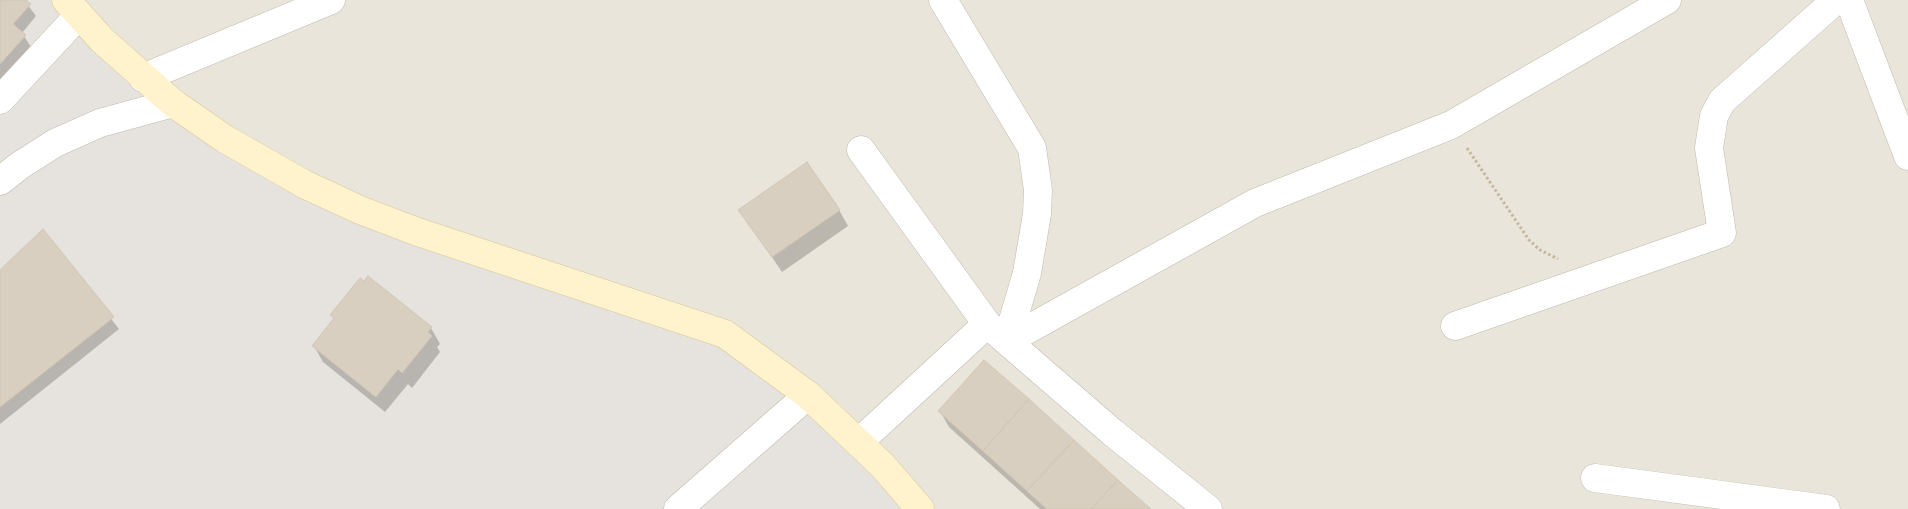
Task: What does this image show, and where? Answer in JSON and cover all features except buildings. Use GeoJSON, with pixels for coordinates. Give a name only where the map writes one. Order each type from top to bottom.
{"type":"FeatureCollection","features":[{"type":"Feature","properties":{"kind":"street"},"geometry":{"type":"LineString","coordinates":[[143,78],[331,0]]}},
{"type":"Feature","properties":{"kind":"street"},"geometry":{"type":"LineString","coordinates":[[943,0],[1032,148],[1037,183],[1037,214],[1027,273],[1007,341]]}},
{"type":"Feature","properties":{"kind":"street"},"geometry":{"type":"LineString","coordinates":[[1007,341],[1255,203],[1451,125],[1667,0]]}},
{"type":"Feature","properties":{"kind":"street"},"geometry":{"type":"LineString","coordinates":[[1454,326],[1722,233],[1709,148],[1714,116],[1722,101],[1836,0]]}},
{"type":"Feature","properties":{"kind":"street"},"geometry":{"type":"LineString","coordinates":[[1849,0],[1908,156]]}},
{"type":"Feature","properties":{"kind":"street"},"geometry":{"type":"LineString","coordinates":[[0,100],[73,7],[102,40],[143,78],[173,102],[264,164],[360,210],[415,231],[724,334],[808,395],[859,442],[920,509]]}},
{"type":"Feature","properties":{"kind":"street"},"geometry":{"type":"LineString","coordinates":[[0,181],[55,143],[100,123],[173,102]]}},
{"type":"Feature","properties":{"kind":"street"},"geometry":{"type":"LineString","coordinates":[[861,150],[986,324],[1112,432],[1208,509]]}},
{"type":"Feature","properties":{"kind":"street"},"geometry":{"type":"LineString","coordinates":[[859,442],[986,324]]}},
{"type":"Feature","properties":{"kind":"street"},"geometry":{"type":"LineString","coordinates":[[678,509],[808,395]]}},
{"type":"Feature","properties":{"kind":"street"},"geometry":{"type":"LineString","coordinates":[[1595,478],[1826,509]]}},
{"type":"Feature","properties":{"kind":"path"},"geometry":{"type":"LineString","coordinates":[[1451,125],[1529,240],[1540,250],[1574,269],[1586,280]]}},
{"type":"Feature","properties":{"kind":"shaded area"},"geometry":{"type":"Polygon","coordinates":[[[0,0],[64,0],[110,54],[294,178],[726,332],[919,509],[0,509],[0,0]]]}},
{"type":"Feature","properties":{"kind":"shaded area"},"geometry":{"type":"Polygon","coordinates":[[[64,0],[1908,0],[1908,509],[919,509],[553,274],[248,152],[64,0]]]}}]}
